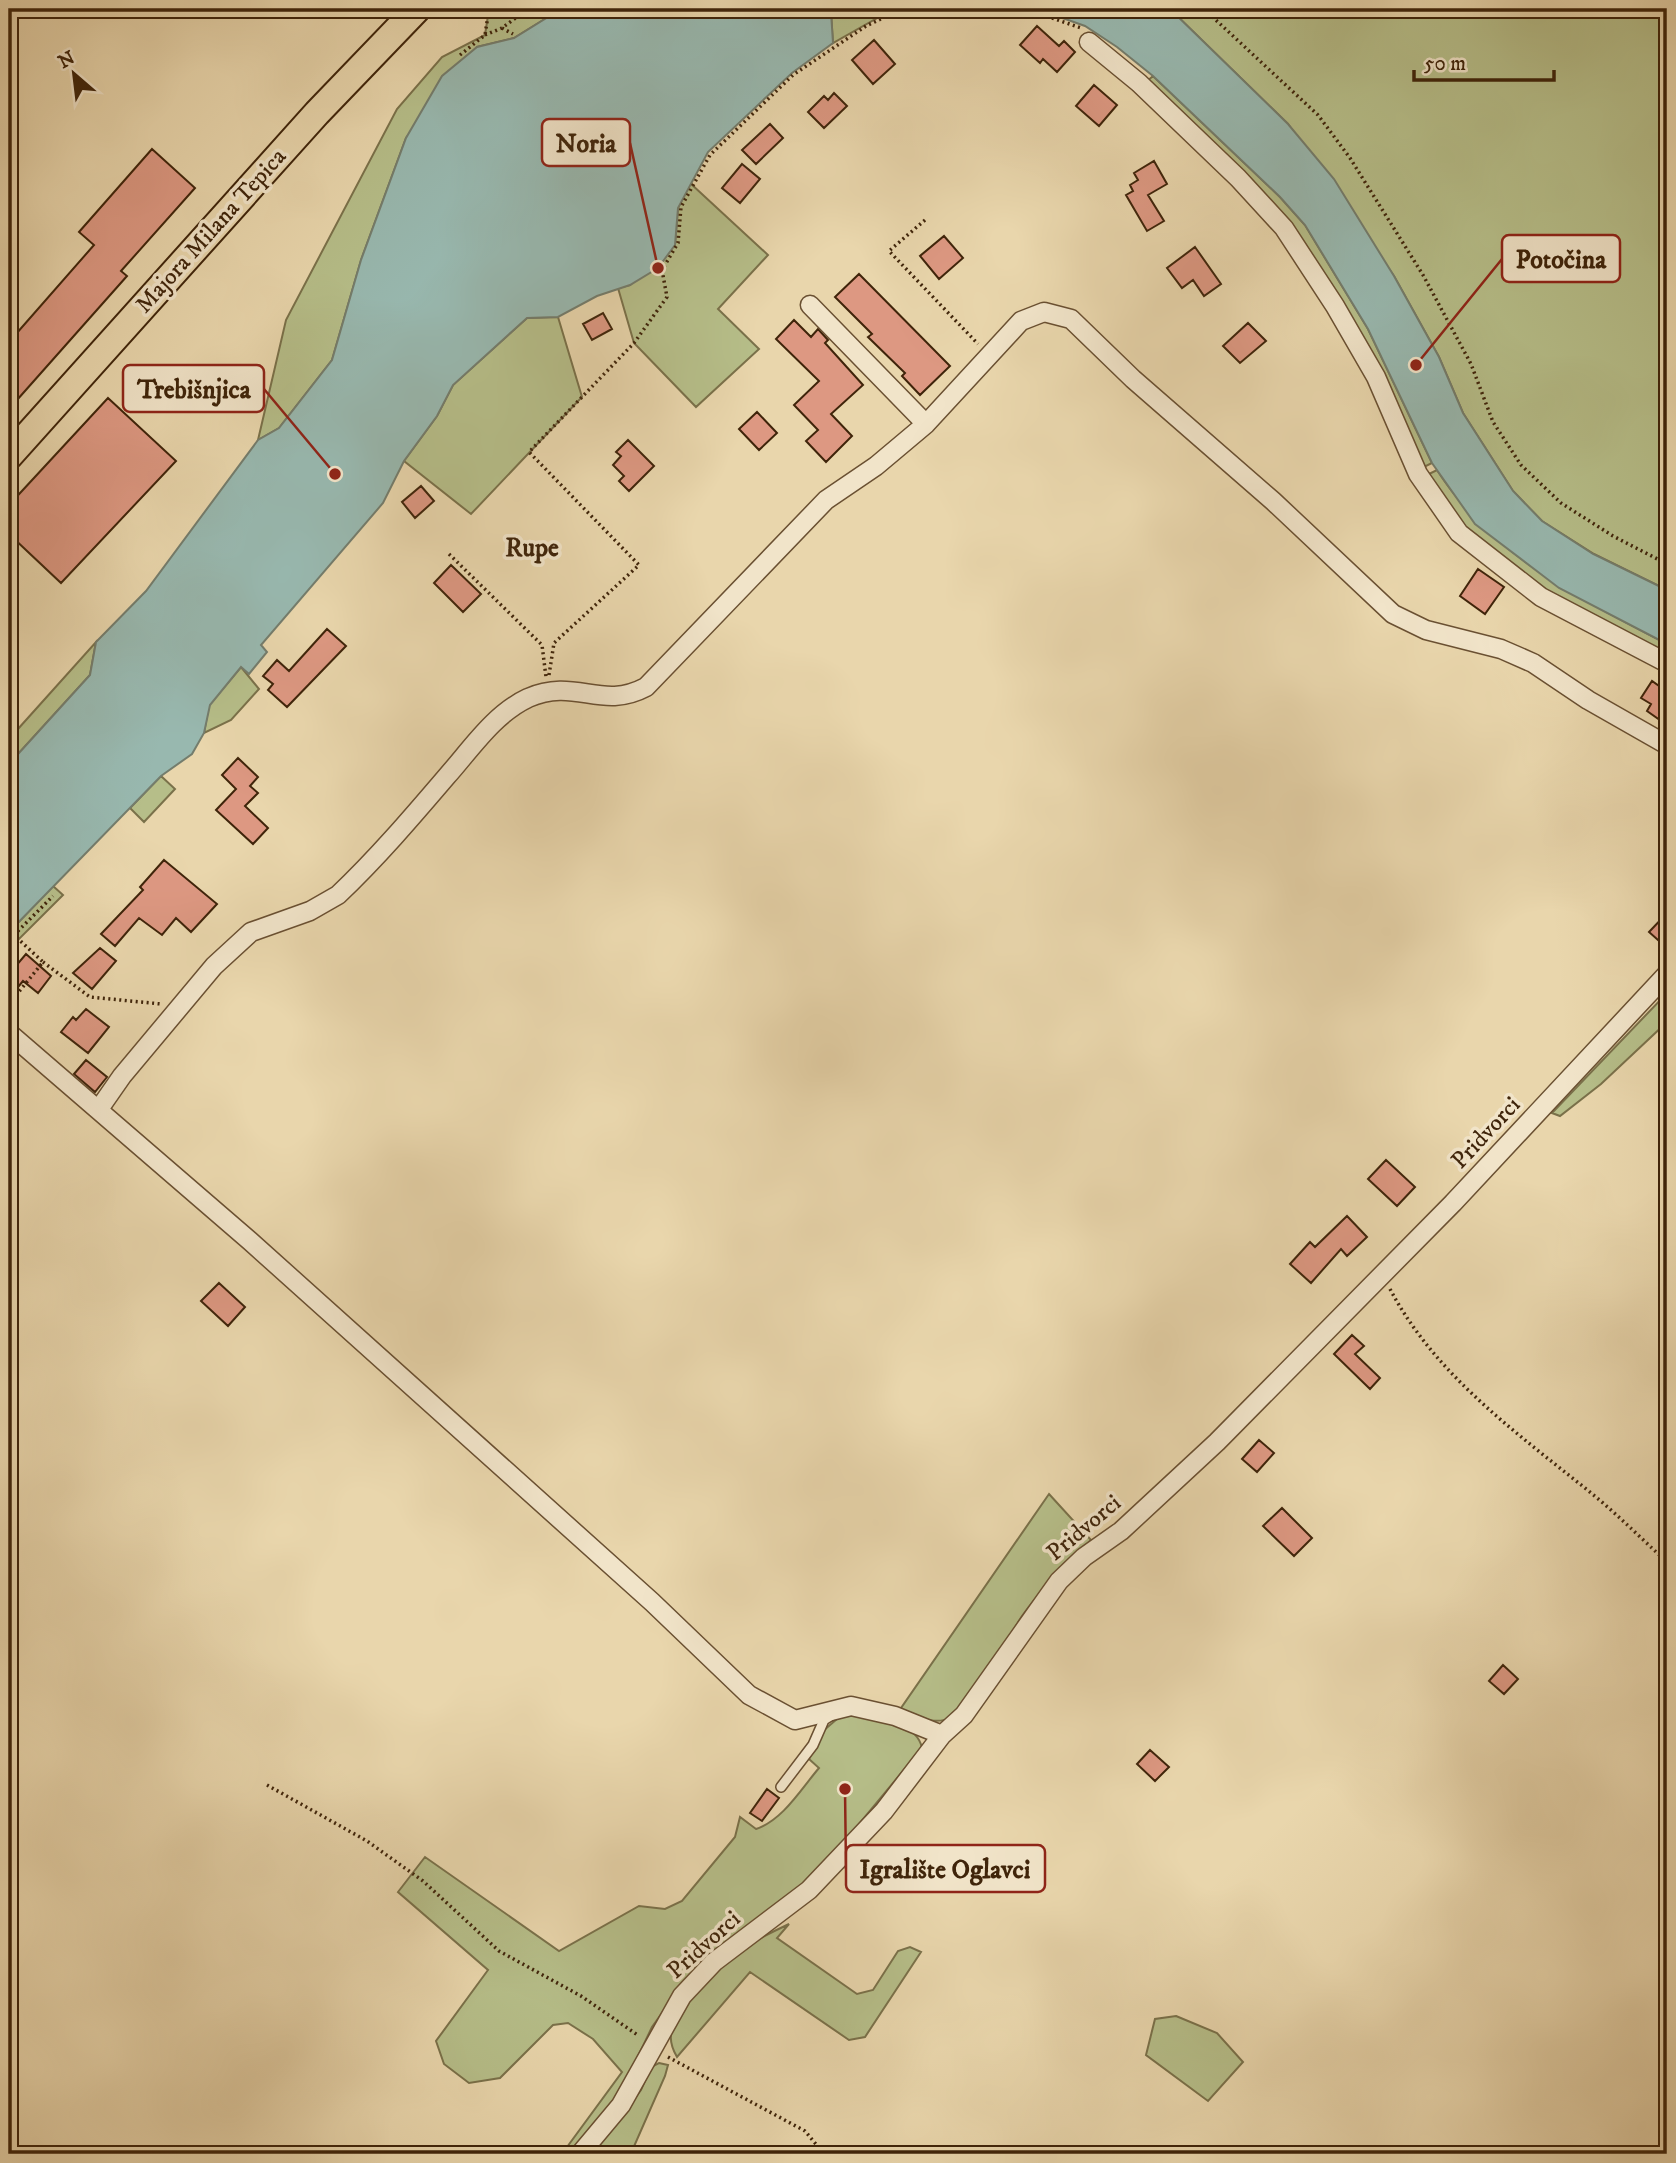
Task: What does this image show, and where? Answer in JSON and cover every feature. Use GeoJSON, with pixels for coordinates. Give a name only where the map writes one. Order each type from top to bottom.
{"type":"FeatureCollection","features":[{"type":"Feature","properties":{"kind":"main road","name":"Majora Milana Tepica"},"geometry":{"type":"LineString","coordinates":[[9,456],[317,113],[417,9]]}},
{"type":"Feature","properties":{"kind":"street"},"geometry":{"type":"LineString","coordinates":[[1088,42],[1139,83],[1238,178],[1284,228],[1335,306],[1376,377],[1418,474],[1459,533],[1541,597],[1667,663]]}},
{"type":"Feature","properties":{"kind":"street"},"geometry":{"type":"LineString","coordinates":[[810,304],[926,424]]}},
{"type":"Feature","properties":{"kind":"street"},"geometry":{"type":"LineString","coordinates":[[99,1110],[122,1076],[214,965],[251,932],[310,911],[338,895],[505,712],[546,693],[574,690],[608,698],[629,696],[646,687],[826,499],[876,466],[926,424],[1021,321],[1044,312],[1071,319],[1133,379],[1273,501],[1393,614],[1426,630],[1501,649],[1534,663],[1588,700],[1667,745]]}},
{"type":"Feature","properties":{"kind":"street","name":"Pridvorci"},"geometry":{"type":"LineString","coordinates":[[580,2154],[621,2105],[682,1996],[697,1978],[809,1889],[884,1811],[942,1735],[964,1715],[1059,1581],[1084,1558],[1121,1531],[1198,1461],[1382,1275],[1667,974]]}},
{"type":"Feature","properties":{"kind":"street"},"geometry":{"type":"LineString","coordinates":[[9,1033],[652,1602],[749,1695],[795,1720],[850,1706],[894,1716],[942,1735]]}},
{"type":"Feature","properties":{"kind":"lane"},"geometry":{"type":"LineString","coordinates":[[781,1787],[813,1745],[824,1720],[850,1706]]}},
{"type":"Feature","properties":{"kind":"path"},"geometry":{"type":"LineString","coordinates":[[485,35],[489,9]]}},
{"type":"Feature","properties":{"kind":"path"},"geometry":{"type":"LineString","coordinates":[[460,55],[485,35],[502,28],[527,9],[548,16]]}},
{"type":"Feature","properties":{"kind":"path"},"geometry":{"type":"LineString","coordinates":[[546,693],[554,643],[639,565],[529,452],[634,343],[667,297],[662,270],[678,243],[681,207],[710,155],[793,75],[855,32],[902,9]]}},
{"type":"Feature","properties":{"kind":"path"},"geometry":{"type":"LineString","coordinates":[[1026,9],[1082,28],[1088,42]]}},
{"type":"Feature","properties":{"kind":"path"},"geometry":{"type":"LineString","coordinates":[[1205,9],[1318,115],[1350,158],[1423,275],[1471,365],[1493,422],[1521,465],[1561,503],[1613,537],[1667,564]]}},
{"type":"Feature","properties":{"kind":"path"},"geometry":{"type":"LineString","coordinates":[[502,28],[513,34]]}},
{"type":"Feature","properties":{"kind":"path"},"geometry":{"type":"LineString","coordinates":[[925,220],[889,251],[989,356]]}},
{"type":"Feature","properties":{"kind":"path"},"geometry":{"type":"LineString","coordinates":[[449,554],[542,645],[546,693]]}},
{"type":"Feature","properties":{"kind":"path"},"geometry":{"type":"LineString","coordinates":[[53,896],[14,935],[43,961],[90,997],[180,1005]]}},
{"type":"Feature","properties":{"kind":"path"},"geometry":{"type":"LineString","coordinates":[[9,1004],[43,961]]}},
{"type":"Feature","properties":{"kind":"path"},"geometry":{"type":"LineString","coordinates":[[1382,1275],[1407,1322],[1440,1362],[1504,1426],[1598,1499],[1667,1562]]}},
{"type":"Feature","properties":{"kind":"path"},"geometry":{"type":"LineString","coordinates":[[267,1785],[366,1842],[423,1881],[499,1951],[582,1996],[680,2066],[805,2131],[824,2154]]}},
{"type":"Feature","properties":{"kind":"green space"},"geometry":{"type":"Polygon","coordinates":[[[489,9],[561,9],[514,38],[477,47],[406,138],[361,260],[332,360],[279,428],[258,440],[286,320],[397,109],[442,57],[485,35],[489,9]]]}},
{"type":"Feature","properties":{"kind":"green space"},"geometry":{"type":"Polygon","coordinates":[[[835,9],[893,9],[833,43],[831,12],[835,9]]]}},
{"type":"Feature","properties":{"kind":"green space"},"geometry":{"type":"Polygon","coordinates":[[[1170,9],[1667,9],[1667,590],[1594,554],[1542,521],[1513,491],[1463,413],[1439,357],[1394,276],[1288,124],[1170,9]]]}},
{"type":"Feature","properties":{"kind":"green space"},"geometry":{"type":"Polygon","coordinates":[[[1153,76],[1280,197],[1305,225],[1368,329],[1432,463],[1422,468],[1341,302],[1291,223],[1146,82],[1153,76]]]}},
{"type":"Feature","properties":{"kind":"green space"},"geometry":{"type":"Polygon","coordinates":[[[690,183],[768,255],[718,309],[759,349],[696,407],[634,343],[618,288],[630,285],[675,245],[678,208],[690,183]]]}},
{"type":"Feature","properties":{"kind":"green space"},"geometry":{"type":"Polygon","coordinates":[[[558,317],[582,397],[471,514],[404,461],[437,416],[453,385],[527,318],[558,317]]]}},
{"type":"Feature","properties":{"kind":"green space"},"geometry":{"type":"Polygon","coordinates":[[[1437,470],[1459,501],[1511,551],[1570,592],[1667,644],[1667,656],[1542,590],[1464,528],[1427,475],[1437,470]]]}},
{"type":"Feature","properties":{"kind":"green space"},"geometry":{"type":"Polygon","coordinates":[[[96,642],[90,675],[9,764],[9,739],[96,642]]]}},
{"type":"Feature","properties":{"kind":"green space"},"geometry":{"type":"Polygon","coordinates":[[[241,667],[259,689],[231,720],[204,733],[209,705],[241,667]]]}},
{"type":"Feature","properties":{"kind":"green space"},"geometry":{"type":"Polygon","coordinates":[[[161,776],[175,789],[144,822],[130,808],[161,776]]]}},
{"type":"Feature","properties":{"kind":"green space"},"geometry":{"type":"Polygon","coordinates":[[[53,886],[63,895],[14,944],[9,940],[9,932],[53,886]]]}},
{"type":"Feature","properties":{"kind":"green space"},"geometry":{"type":"Polygon","coordinates":[[[1667,993],[1667,1022],[1601,1084],[1560,1116],[1552,1113],[1667,993]]]}},
{"type":"Feature","properties":{"kind":"green space"},"geometry":{"type":"Polygon","coordinates":[[[1049,1494],[1091,1540],[1030,1606],[980,1685],[960,1709],[951,1717],[939,1721],[899,1711],[1049,1494]]]}},
{"type":"Feature","properties":{"kind":"green space"},"geometry":{"type":"Polygon","coordinates":[[[844,1713],[901,1726],[918,1738],[922,1748],[835,1853],[800,1887],[685,1981],[652,2027],[620,2094],[572,2154],[554,2154],[567,2147],[622,2072],[593,2039],[568,2023],[553,2025],[500,2078],[469,2083],[444,2064],[436,2041],[488,1970],[398,1892],[425,1857],[559,1951],[639,1906],[665,1909],[682,1901],[735,1837],[740,1817],[756,1829],[775,1819],[791,1803],[819,1768],[809,1759],[823,1731],[844,1713]]]}},
{"type":"Feature","properties":{"kind":"green space"},"geometry":{"type":"Polygon","coordinates":[[[789,1924],[777,1938],[857,1994],[873,1990],[898,1951],[910,1947],[921,1952],[865,2037],[849,2040],[750,1972],[677,2057],[671,2043],[673,2026],[695,1992],[729,1957],[789,1924]]]}},
{"type":"Feature","properties":{"kind":"green space"},"geometry":{"type":"Polygon","coordinates":[[[1176,2016],[1217,2033],[1243,2062],[1208,2101],[1146,2055],[1155,2019],[1176,2016]]]}},
{"type":"Feature","properties":{"kind":"green space"},"geometry":{"type":"Polygon","coordinates":[[[659,2063],[668,2065],[665,2076],[632,2151],[626,2154],[592,2154],[641,2090],[651,2067],[659,2063]]]}},
{"type":"Feature","properties":{"kind":"water"},"geometry":{"type":"Polygon","coordinates":[[[561,9],[835,9],[831,12],[833,43],[792,73],[708,152],[678,208],[675,245],[658,268],[630,285],[597,296],[558,317],[527,318],[453,385],[437,416],[404,461],[383,503],[261,645],[267,652],[249,674],[241,667],[210,705],[204,733],[192,754],[161,776],[9,932],[9,764],[90,675],[96,642],[146,591],[258,440],[279,428],[332,360],[361,260],[406,138],[442,76],[477,47],[514,38],[561,9]]]}},
{"type":"Feature","properties":{"kind":"water"},"geometry":{"type":"Polygon","coordinates":[[[1037,9],[1170,9],[1288,124],[1334,179],[1394,276],[1439,357],[1463,413],[1513,491],[1542,521],[1593,554],[1667,590],[1667,644],[1559,588],[1475,524],[1432,463],[1368,329],[1305,225],[1280,197],[1153,76],[1085,26],[1037,9]]]}},
{"type":"Feature","properties":{"kind":"building"},"geometry":{"type":"Polygon","coordinates":[[[1037,26],[1059,46],[1064,41],[1075,52],[1057,72],[1043,59],[1040,63],[1020,45],[1037,26]]]}},
{"type":"Feature","properties":{"kind":"building"},"geometry":{"type":"Polygon","coordinates":[[[874,40],[895,64],[873,84],[852,60],[874,40]]]}},
{"type":"Feature","properties":{"kind":"building"},"geometry":{"type":"Polygon","coordinates":[[[1094,85],[1117,105],[1099,126],[1076,106],[1094,85]]]}},
{"type":"Feature","properties":{"kind":"building"},"geometry":{"type":"Polygon","coordinates":[[[834,93],[847,106],[824,128],[808,112],[824,96],[828,100],[834,93]]]}},
{"type":"Feature","properties":{"kind":"building"},"geometry":{"type":"Polygon","coordinates":[[[770,124],[783,138],[756,164],[742,150],[770,124]]]}},
{"type":"Feature","properties":{"kind":"building"},"geometry":{"type":"Polygon","coordinates":[[[152,149],[195,188],[121,271],[127,276],[9,409],[9,342],[94,245],[79,232],[152,149]]]}},
{"type":"Feature","properties":{"kind":"building"},"geometry":{"type":"Polygon","coordinates":[[[1154,161],[1167,184],[1148,195],[1164,221],[1147,231],[1126,195],[1133,191],[1130,185],[1138,180],[1134,173],[1154,161]]]}},
{"type":"Feature","properties":{"kind":"building"},"geometry":{"type":"Polygon","coordinates":[[[742,164],[760,179],[740,203],[722,188],[742,164]]]}},
{"type":"Feature","properties":{"kind":"building"},"geometry":{"type":"Polygon","coordinates":[[[944,236],[963,258],[939,279],[920,256],[944,236]]]}},
{"type":"Feature","properties":{"kind":"building"},"geometry":{"type":"Polygon","coordinates":[[[1195,247],[1221,284],[1204,296],[1193,280],[1182,288],[1167,268],[1195,247]]]}},
{"type":"Feature","properties":{"kind":"building"},"geometry":{"type":"Polygon","coordinates":[[[859,274],[950,366],[920,395],[902,376],[905,373],[868,337],[872,334],[835,297],[859,274]]]}},
{"type":"Feature","properties":{"kind":"building"},"geometry":{"type":"Polygon","coordinates":[[[603,313],[612,329],[592,340],[583,324],[603,313]]]}},
{"type":"Feature","properties":{"kind":"building"},"geometry":{"type":"Polygon","coordinates":[[[794,320],[811,337],[818,329],[828,340],[825,343],[863,385],[831,414],[852,436],[826,462],[806,441],[818,430],[794,405],[819,381],[776,339],[794,320]]]}},
{"type":"Feature","properties":{"kind":"building"},"geometry":{"type":"Polygon","coordinates":[[[1248,323],[1266,341],[1240,363],[1223,346],[1248,323]]]}},
{"type":"Feature","properties":{"kind":"building"},"geometry":{"type":"Polygon","coordinates":[[[108,398],[176,461],[61,583],[9,534],[9,505],[108,398]]]}},
{"type":"Feature","properties":{"kind":"building"},"geometry":{"type":"Polygon","coordinates":[[[757,412],[777,433],[759,450],[739,429],[757,412]]]}},
{"type":"Feature","properties":{"kind":"building"},"geometry":{"type":"Polygon","coordinates":[[[628,440],[654,466],[629,491],[619,481],[624,476],[613,465],[621,456],[616,452],[628,440]]]}},
{"type":"Feature","properties":{"kind":"building"},"geometry":{"type":"Polygon","coordinates":[[[421,486],[434,501],[415,518],[402,502],[421,486]]]}},
{"type":"Feature","properties":{"kind":"building"},"geometry":{"type":"Polygon","coordinates":[[[451,565],[481,594],[463,612],[434,583],[451,565]]]}},
{"type":"Feature","properties":{"kind":"building"},"geometry":{"type":"Polygon","coordinates":[[[1478,569],[1504,587],[1485,614],[1460,596],[1478,569]]]}},
{"type":"Feature","properties":{"kind":"building"},"geometry":{"type":"Polygon","coordinates":[[[327,629],[346,646],[287,707],[268,690],[273,684],[263,676],[277,660],[289,671],[327,629]]]}},
{"type":"Feature","properties":{"kind":"building"},"geometry":{"type":"Polygon","coordinates":[[[1667,680],[1667,725],[1647,711],[1651,704],[1641,698],[1652,681],[1662,688],[1667,680]]]}},
{"type":"Feature","properties":{"kind":"building"},"geometry":{"type":"Polygon","coordinates":[[[238,758],[258,777],[250,786],[258,793],[245,806],[268,828],[253,844],[216,810],[236,789],[222,775],[238,758]]]}},
{"type":"Feature","properties":{"kind":"building"},"geometry":{"type":"Polygon","coordinates":[[[164,860],[217,904],[191,932],[176,918],[162,935],[139,918],[115,946],[101,934],[143,890],[140,887],[164,860]]]}},
{"type":"Feature","properties":{"kind":"building"},"geometry":{"type":"Polygon","coordinates":[[[1667,913],[1667,948],[1649,932],[1667,913]]]}},
{"type":"Feature","properties":{"kind":"building"},"geometry":{"type":"Polygon","coordinates":[[[100,948],[116,961],[92,989],[73,973],[100,948]]]}},
{"type":"Feature","properties":{"kind":"building"},"geometry":{"type":"Polygon","coordinates":[[[26,954],[51,976],[38,993],[23,981],[9,998],[9,974],[26,954]]]}},
{"type":"Feature","properties":{"kind":"building"},"geometry":{"type":"Polygon","coordinates":[[[86,1009],[109,1027],[88,1053],[61,1032],[73,1017],[76,1020],[86,1009]]]}},
{"type":"Feature","properties":{"kind":"building"},"geometry":{"type":"Polygon","coordinates":[[[86,1060],[107,1077],[95,1092],[74,1074],[86,1060]]]}},
{"type":"Feature","properties":{"kind":"building"},"geometry":{"type":"Polygon","coordinates":[[[1386,1160],[1415,1187],[1397,1206],[1368,1179],[1386,1160]]]}},
{"type":"Feature","properties":{"kind":"building"},"geometry":{"type":"Polygon","coordinates":[[[1347,1216],[1367,1237],[1347,1256],[1341,1249],[1311,1283],[1290,1264],[1310,1242],[1315,1247],[1347,1216]]]}},
{"type":"Feature","properties":{"kind":"building"},"geometry":{"type":"Polygon","coordinates":[[[219,1283],[245,1307],[228,1326],[201,1301],[219,1283]]]}},
{"type":"Feature","properties":{"kind":"building"},"geometry":{"type":"Polygon","coordinates":[[[1352,1335],[1364,1346],[1355,1354],[1380,1378],[1370,1389],[1334,1354],[1352,1335]]]}},
{"type":"Feature","properties":{"kind":"building"},"geometry":{"type":"Polygon","coordinates":[[[1259,1440],[1274,1453],[1257,1472],[1242,1459],[1259,1440]]]}},
{"type":"Feature","properties":{"kind":"building"},"geometry":{"type":"Polygon","coordinates":[[[1282,1508],[1312,1538],[1294,1556],[1263,1526],[1282,1508]]]}},
{"type":"Feature","properties":{"kind":"building"},"geometry":{"type":"Polygon","coordinates":[[[1503,1665],[1518,1679],[1504,1694],[1489,1681],[1503,1665]]]}},
{"type":"Feature","properties":{"kind":"building"},"geometry":{"type":"Polygon","coordinates":[[[1150,1750],[1169,1767],[1155,1781],[1137,1764],[1150,1750]]]}},
{"type":"Feature","properties":{"kind":"building"},"geometry":{"type":"Polygon","coordinates":[[[767,1789],[779,1798],[762,1821],[750,1813],[767,1789]]]}},
{"type":"Feature","properties":{"kind":"place","name":"Noria"},"geometry":{"type":"Point","coordinates":[658,268]}},
{"type":"Feature","properties":{"kind":"place","name":"Potočina"},"geometry":{"type":"Point","coordinates":[1416,365]}},
{"type":"Feature","properties":{"kind":"place","name":"Trebišnjica"},"geometry":{"type":"Point","coordinates":[335,474]}},
{"type":"Feature","properties":{"kind":"place","name":"Igralište Oglavci"},"geometry":{"type":"Point","coordinates":[845,1789]}},
{"type":"Feature","properties":{"kind":"district","name":"Rupe"},"geometry":{"type":"Point","coordinates":[532,548]}}]}
